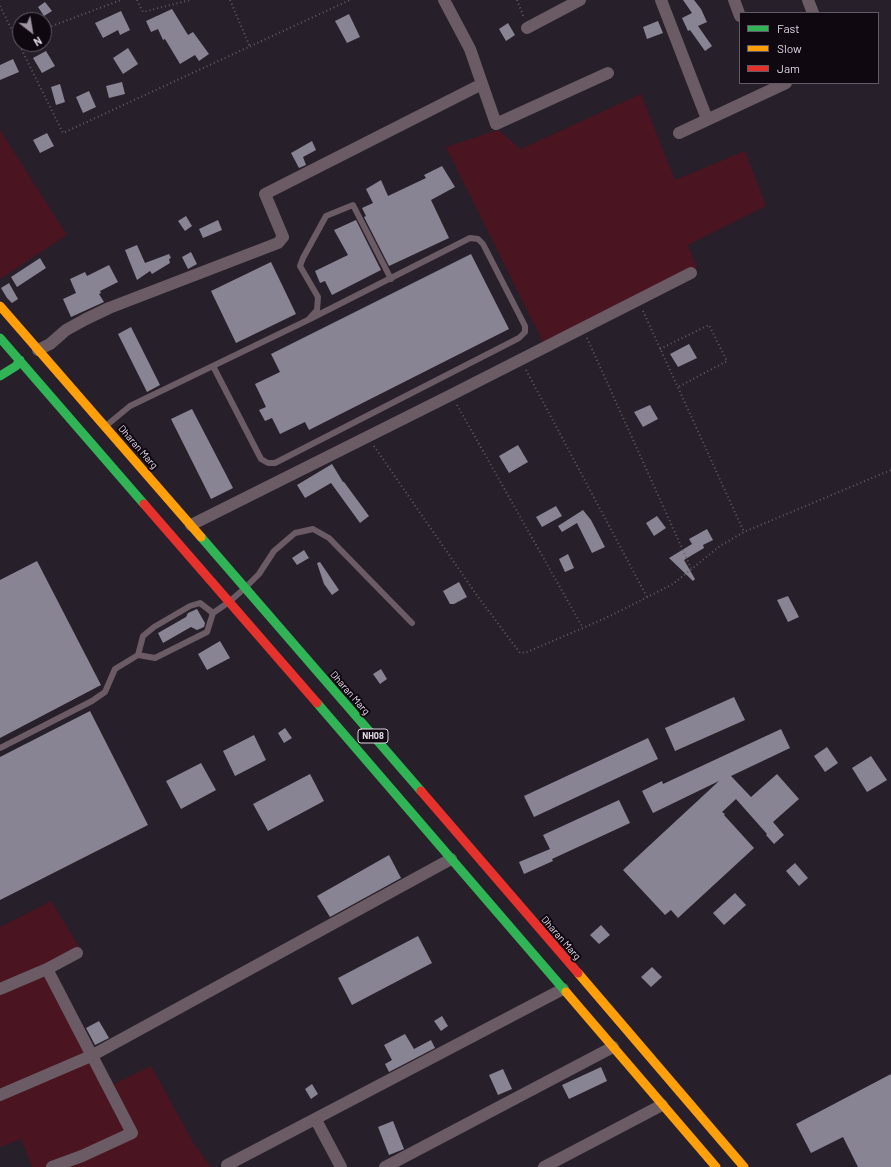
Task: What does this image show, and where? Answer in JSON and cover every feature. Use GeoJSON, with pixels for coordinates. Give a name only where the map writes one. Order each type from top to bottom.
{"type":"FeatureCollection","features":[{"type":"Feature","properties":{"kind":"main road","name":"Dharan Marg"},"geometry":{"type":"LineString","coordinates":[[0,306],[191,525],[744,1167]]}},
{"type":"Feature","properties":{"kind":"main road","name":"NH08"},"geometry":{"type":"LineString","coordinates":[[0,338],[716,1167]]}},
{"type":"Feature","properties":{"kind":"main road"},"geometry":{"type":"LineString","coordinates":[[0,376],[16,366],[20,360]]}},
{"type":"Feature","properties":{"kind":"street"},"geometry":{"type":"LineString","coordinates":[[444,0],[470,49],[496,124],[608,73]]}},
{"type":"Feature","properties":{"kind":"street"},"geometry":{"type":"LineString","coordinates":[[527,28],[580,0]]}},
{"type":"Feature","properties":{"kind":"street"},"geometry":{"type":"LineString","coordinates":[[661,0],[707,120]]}},
{"type":"Feature","properties":{"kind":"street"},"geometry":{"type":"LineString","coordinates":[[734,0],[739,13]]}},
{"type":"Feature","properties":{"kind":"street"},"geometry":{"type":"LineString","coordinates":[[808,0],[813,12]]}},
{"type":"Feature","properties":{"kind":"street"},"geometry":{"type":"LineString","coordinates":[[38,350],[50,344],[66,330],[109,308],[278,243],[282,237],[265,194],[482,84]]}},
{"type":"Feature","properties":{"kind":"street"},"geometry":{"type":"LineString","coordinates":[[679,133],[707,120],[768,87],[782,84]]}},
{"type":"Feature","properties":{"kind":"street"},"geometry":{"type":"LineString","coordinates":[[191,525],[691,273]]}},
{"type":"Feature","properties":{"kind":"street"},"geometry":{"type":"LineString","coordinates":[[0,1095],[91,1056],[451,859]]}},
{"type":"Feature","properties":{"kind":"street"},"geometry":{"type":"LineString","coordinates":[[0,989],[47,969],[77,953]]}},
{"type":"Feature","properties":{"kind":"street"},"geometry":{"type":"LineString","coordinates":[[47,969],[132,1133],[84,1162],[52,1167]]}},
{"type":"Feature","properties":{"kind":"street"},"geometry":{"type":"LineString","coordinates":[[227,1165],[316,1120],[563,989]]}},
{"type":"Feature","properties":{"kind":"street"},"geometry":{"type":"LineString","coordinates":[[385,1167],[613,1047]]}},
{"type":"Feature","properties":{"kind":"street"},"geometry":{"type":"LineString","coordinates":[[544,1167],[662,1105]]}},
{"type":"Feature","properties":{"kind":"street"},"geometry":{"type":"LineString","coordinates":[[316,1120],[340,1167]]}},
{"type":"Feature","properties":{"kind":"lane"},"geometry":{"type":"LineString","coordinates":[[308,320],[317,310],[318,297],[300,266],[326,216],[354,205],[391,279]]}},
{"type":"Feature","properties":{"kind":"lane"},"geometry":{"type":"LineString","coordinates":[[105,426],[130,406],[391,279],[470,238],[478,239],[483,244],[525,326],[524,332],[519,338],[276,462],[268,463],[261,459],[214,366]]}},
{"type":"Feature","properties":{"kind":"lane"},"geometry":{"type":"LineString","coordinates":[[0,748],[92,701],[105,692],[115,669],[138,655],[155,658],[207,632],[213,613],[245,588],[259,574],[274,551],[294,533],[313,530],[329,538],[412,623]]}},
{"type":"Feature","properties":{"kind":"lane"},"geometry":{"type":"LineString","coordinates":[[138,655],[143,636],[154,627],[190,606],[200,603],[213,613]]}},
{"type":"Feature","properties":{"kind":"path"},"geometry":{"type":"LineString","coordinates":[[52,26],[121,0]]}},
{"type":"Feature","properties":{"kind":"path"},"geometry":{"type":"LineString","coordinates":[[137,0],[143,12],[190,0]]}},
{"type":"Feature","properties":{"kind":"path"},"geometry":{"type":"LineString","coordinates":[[230,0],[250,47]]}},
{"type":"Feature","properties":{"kind":"path"},"geometry":{"type":"LineString","coordinates":[[22,52],[63,133],[350,0]]}},
{"type":"Feature","properties":{"kind":"path"},"geometry":{"type":"LineString","coordinates":[[517,0],[527,28]]}},
{"type":"Feature","properties":{"kind":"path"},"geometry":{"type":"LineString","coordinates":[[0,6],[12,31]]}},
{"type":"Feature","properties":{"kind":"path"},"geometry":{"type":"LineString","coordinates":[[638,300],[744,532]]}},
{"type":"Feature","properties":{"kind":"path"},"geometry":{"type":"LineString","coordinates":[[660,349],[709,325],[727,361],[678,386]]}},
{"type":"Feature","properties":{"kind":"path"},"geometry":{"type":"LineString","coordinates":[[582,328],[691,568]]}},
{"type":"Feature","properties":{"kind":"path"},"geometry":{"type":"LineString","coordinates":[[520,360],[647,597]]}},
{"type":"Feature","properties":{"kind":"path"},"geometry":{"type":"LineString","coordinates":[[451,395],[583,628]]}},
{"type":"Feature","properties":{"kind":"path"},"geometry":{"type":"LineString","coordinates":[[368,437],[476,594],[520,653],[527,652],[612,615],[672,584],[720,546],[744,532],[891,470]]}},
{"type":"Feature","properties":{"kind":"shaded area"},"geometry":{"type":"Polygon","coordinates":[[[641,94],[675,180],[745,151],[766,206],[688,245],[697,268],[544,344],[446,147],[498,130],[521,149],[641,94]]]}},
{"type":"Feature","properties":{"kind":"shaded area"},"geometry":{"type":"Polygon","coordinates":[[[0,130],[67,235],[0,279],[0,130]]]}},
{"type":"Feature","properties":{"kind":"shaded area"},"geometry":{"type":"Polygon","coordinates":[[[51,901],[83,953],[47,968],[108,1087],[151,1066],[193,1142],[211,1167],[32,1167],[21,1139],[0,1147],[0,927],[51,901]]]}},
{"type":"Feature","properties":{"kind":"building"},"geometry":{"type":"Polygon","coordinates":[[[683,0],[694,0],[701,9],[707,22],[698,26],[712,46],[705,51],[690,30],[688,31],[682,18],[692,13],[683,0]]]}},
{"type":"Feature","properties":{"kind":"building"},"geometry":{"type":"Polygon","coordinates":[[[45,2],[52,11],[41,12],[38,7],[45,2]]]}},
{"type":"Feature","properties":{"kind":"building"},"geometry":{"type":"Polygon","coordinates":[[[172,9],[188,35],[193,32],[209,54],[199,61],[195,55],[180,64],[165,39],[163,40],[158,29],[151,32],[146,21],[172,9]]]}},
{"type":"Feature","properties":{"kind":"building"},"geometry":{"type":"Polygon","coordinates":[[[121,11],[130,30],[120,35],[118,30],[103,38],[95,23],[121,11]]]}},
{"type":"Feature","properties":{"kind":"building"},"geometry":{"type":"Polygon","coordinates":[[[349,14],[360,37],[347,43],[335,21],[349,14]]]}},
{"type":"Feature","properties":{"kind":"building"},"geometry":{"type":"Polygon","coordinates":[[[658,21],[663,33],[647,39],[643,27],[658,21]]]}},
{"type":"Feature","properties":{"kind":"building"},"geometry":{"type":"Polygon","coordinates":[[[508,23],[515,35],[506,41],[499,29],[508,23]]]}},
{"type":"Feature","properties":{"kind":"building"},"geometry":{"type":"Polygon","coordinates":[[[128,48],[138,64],[123,74],[113,58],[128,48]]]}},
{"type":"Feature","properties":{"kind":"building"},"geometry":{"type":"Polygon","coordinates":[[[47,52],[55,66],[42,73],[33,58],[47,52]]]}},
{"type":"Feature","properties":{"kind":"building"},"geometry":{"type":"Polygon","coordinates":[[[13,59],[19,72],[0,80],[0,65],[13,59]]]}},
{"type":"Feature","properties":{"kind":"building"},"geometry":{"type":"Polygon","coordinates":[[[122,82],[125,94],[109,98],[106,86],[122,82]]]}},
{"type":"Feature","properties":{"kind":"building"},"geometry":{"type":"Polygon","coordinates":[[[60,84],[65,102],[56,105],[51,87],[60,84]]]}},
{"type":"Feature","properties":{"kind":"building"},"geometry":{"type":"Polygon","coordinates":[[[89,91],[96,107],[83,113],[76,97],[89,91]]]}},
{"type":"Feature","properties":{"kind":"building"},"geometry":{"type":"Polygon","coordinates":[[[47,133],[54,146],[40,153],[33,140],[47,133]]]}},
{"type":"Feature","properties":{"kind":"building"},"geometry":{"type":"Polygon","coordinates":[[[312,141],[316,150],[303,157],[306,165],[299,168],[291,153],[312,141]]]}},
{"type":"Feature","properties":{"kind":"building"},"geometry":{"type":"Polygon","coordinates":[[[442,166],[455,187],[431,200],[449,238],[389,266],[364,217],[366,216],[362,208],[373,203],[366,189],[381,180],[388,196],[426,178],[424,175],[442,166]]]}},
{"type":"Feature","properties":{"kind":"building"},"geometry":{"type":"Polygon","coordinates":[[[186,216],[192,226],[185,231],[178,221],[186,216]]]}},
{"type":"Feature","properties":{"kind":"building"},"geometry":{"type":"Polygon","coordinates":[[[218,220],[222,230],[203,238],[199,229],[218,220]]]}},
{"type":"Feature","properties":{"kind":"building"},"geometry":{"type":"Polygon","coordinates":[[[356,220],[381,270],[332,295],[325,281],[320,283],[315,271],[348,255],[334,230],[356,220]]]}},
{"type":"Feature","properties":{"kind":"building"},"geometry":{"type":"Polygon","coordinates":[[[137,245],[145,263],[169,254],[171,258],[169,259],[170,263],[152,274],[150,271],[137,280],[125,250],[137,245]]]}},
{"type":"Feature","properties":{"kind":"building"},"geometry":{"type":"Polygon","coordinates":[[[191,252],[197,264],[188,269],[182,257],[191,252]]]}},
{"type":"Feature","properties":{"kind":"building"},"geometry":{"type":"Polygon","coordinates":[[[471,254],[509,329],[309,430],[305,422],[280,434],[272,418],[265,421],[259,410],[266,407],[255,384],[280,372],[271,354],[471,254]]]}},
{"type":"Feature","properties":{"kind":"building"},"geometry":{"type":"Polygon","coordinates":[[[40,258],[46,268],[17,287],[11,277],[40,258]]]}},
{"type":"Feature","properties":{"kind":"building"},"geometry":{"type":"Polygon","coordinates":[[[271,262],[296,314],[236,343],[211,291],[271,262]]]}},
{"type":"Feature","properties":{"kind":"building"},"geometry":{"type":"Polygon","coordinates":[[[109,265],[118,282],[100,291],[101,293],[99,294],[104,302],[71,317],[63,299],[76,293],[70,279],[85,272],[87,276],[109,265]]]}},
{"type":"Feature","properties":{"kind":"building"},"geometry":{"type":"Polygon","coordinates":[[[9,283],[18,299],[12,303],[1,288],[9,283]]]}},
{"type":"Feature","properties":{"kind":"building"},"geometry":{"type":"Polygon","coordinates":[[[131,327],[160,385],[147,392],[118,334],[131,327]]]}},
{"type":"Feature","properties":{"kind":"building"},"geometry":{"type":"Polygon","coordinates":[[[689,344],[697,358],[678,367],[670,354],[689,344]]]}},
{"type":"Feature","properties":{"kind":"building"},"geometry":{"type":"Polygon","coordinates":[[[650,405],[658,419],[643,427],[634,412],[650,405]]]}},
{"type":"Feature","properties":{"kind":"building"},"geometry":{"type":"Polygon","coordinates":[[[192,409],[233,488],[211,499],[171,419],[192,409]]]}},
{"type":"Feature","properties":{"kind":"building"},"geometry":{"type":"Polygon","coordinates":[[[518,445],[528,462],[509,473],[499,456],[518,445]]]}},
{"type":"Feature","properties":{"kind":"building"},"geometry":{"type":"Polygon","coordinates":[[[332,464],[343,482],[369,516],[360,523],[331,483],[305,498],[297,485],[332,464]]]}},
{"type":"Feature","properties":{"kind":"building"},"geometry":{"type":"Polygon","coordinates":[[[556,506],[562,516],[542,527],[536,517],[556,506]]]}},
{"type":"Feature","properties":{"kind":"building"},"geometry":{"type":"Polygon","coordinates":[[[583,510],[591,520],[605,547],[592,553],[577,523],[562,532],[558,526],[583,510]]]}},
{"type":"Feature","properties":{"kind":"building"},"geometry":{"type":"Polygon","coordinates":[[[657,516],[666,528],[654,536],[646,523],[657,516]]]}},
{"type":"Feature","properties":{"kind":"building"},"geometry":{"type":"Polygon","coordinates":[[[707,529],[713,540],[703,545],[704,548],[684,560],[695,579],[693,581],[669,558],[692,544],[689,539],[707,529]]]}},
{"type":"Feature","properties":{"kind":"building"},"geometry":{"type":"Polygon","coordinates":[[[304,550],[309,558],[297,565],[292,558],[304,550]]]}},
{"type":"Feature","properties":{"kind":"building"},"geometry":{"type":"Polygon","coordinates":[[[568,554],[574,568],[565,572],[559,559],[568,554]]]}},
{"type":"Feature","properties":{"kind":"building"},"geometry":{"type":"Polygon","coordinates":[[[37,561],[101,685],[0,738],[0,580],[37,561]]]}},
{"type":"Feature","properties":{"kind":"building"},"geometry":{"type":"Polygon","coordinates":[[[320,562],[339,590],[332,595],[324,584],[317,563],[320,562]]]}},
{"type":"Feature","properties":{"kind":"building"},"geometry":{"type":"Polygon","coordinates":[[[459,582],[467,597],[454,604],[450,604],[443,591],[459,582]]]}},
{"type":"Feature","properties":{"kind":"building"},"geometry":{"type":"Polygon","coordinates":[[[788,596],[799,617],[788,622],[777,600],[788,596]]]}},
{"type":"Feature","properties":{"kind":"building"},"geometry":{"type":"Polygon","coordinates":[[[197,609],[205,623],[204,627],[197,630],[191,627],[163,643],[158,633],[186,617],[188,613],[197,609]]]}},
{"type":"Feature","properties":{"kind":"building"},"geometry":{"type":"Polygon","coordinates":[[[220,641],[230,658],[207,670],[198,654],[220,641]]]}},
{"type":"Feature","properties":{"kind":"building"},"geometry":{"type":"Polygon","coordinates":[[[381,669],[387,679],[380,684],[373,674],[381,669]]]}},
{"type":"Feature","properties":{"kind":"building"},"geometry":{"type":"Polygon","coordinates":[[[734,697],[745,720],[675,751],[665,728],[734,697]]]}},
{"type":"Feature","properties":{"kind":"building"},"geometry":{"type":"Polygon","coordinates":[[[90,711],[148,825],[0,900],[0,757],[90,711]]]}},
{"type":"Feature","properties":{"kind":"building"},"geometry":{"type":"Polygon","coordinates":[[[285,728],[292,738],[284,743],[278,733],[285,728]]]}},
{"type":"Feature","properties":{"kind":"building"},"geometry":{"type":"Polygon","coordinates":[[[781,729],[790,748],[731,776],[751,797],[777,774],[799,799],[773,822],[784,835],[774,844],[736,799],[722,812],[754,848],[678,918],[671,910],[665,915],[623,870],[719,781],[653,813],[642,791],[662,781],[663,784],[781,729]]]}},
{"type":"Feature","properties":{"kind":"building"},"geometry":{"type":"Polygon","coordinates":[[[254,735],[266,760],[235,776],[223,751],[254,735]]]}},
{"type":"Feature","properties":{"kind":"building"},"geometry":{"type":"Polygon","coordinates":[[[648,738],[658,759],[534,817],[524,796],[648,738]]]}},
{"type":"Feature","properties":{"kind":"building"},"geometry":{"type":"Polygon","coordinates":[[[827,747],[838,763],[825,772],[814,756],[827,747]]]}},
{"type":"Feature","properties":{"kind":"building"},"geometry":{"type":"Polygon","coordinates":[[[871,756],[887,780],[867,792],[852,768],[871,756]]]}},
{"type":"Feature","properties":{"kind":"building"},"geometry":{"type":"Polygon","coordinates":[[[201,763],[216,790],[181,809],[166,781],[201,763]]]}},
{"type":"Feature","properties":{"kind":"building"},"geometry":{"type":"Polygon","coordinates":[[[310,774],[324,801],[268,831],[253,804],[310,774]]]}},
{"type":"Feature","properties":{"kind":"building"},"geometry":{"type":"Polygon","coordinates":[[[619,800],[630,823],[552,859],[553,861],[524,874],[519,862],[550,849],[543,835],[619,800]]]}},
{"type":"Feature","properties":{"kind":"building"},"geometry":{"type":"Polygon","coordinates":[[[389,855],[401,878],[330,917],[317,896],[389,855]]]}},
{"type":"Feature","properties":{"kind":"building"},"geometry":{"type":"Polygon","coordinates":[[[795,863],[808,878],[799,886],[786,871],[795,863]]]}},
{"type":"Feature","properties":{"kind":"building"},"geometry":{"type":"Polygon","coordinates":[[[735,893],[746,905],[724,925],[713,913],[735,893]]]}},
{"type":"Feature","properties":{"kind":"building"},"geometry":{"type":"Polygon","coordinates":[[[601,925],[610,935],[599,944],[590,935],[601,925]]]}},
{"type":"Feature","properties":{"kind":"building"},"geometry":{"type":"Polygon","coordinates":[[[418,936],[432,963],[352,1005],[338,978],[418,936]]]}},
{"type":"Feature","properties":{"kind":"building"},"geometry":{"type":"Polygon","coordinates":[[[652,967],[662,977],[651,987],[641,977],[652,967]]]}},
{"type":"Feature","properties":{"kind":"building"},"geometry":{"type":"Polygon","coordinates":[[[442,1016],[448,1026],[441,1031],[434,1021],[442,1016]]]}},
{"type":"Feature","properties":{"kind":"building"},"geometry":{"type":"Polygon","coordinates":[[[99,1021],[109,1038],[95,1045],[86,1028],[99,1021]]]}},
{"type":"Feature","properties":{"kind":"building"},"geometry":{"type":"Polygon","coordinates":[[[405,1034],[414,1049],[431,1040],[435,1048],[389,1072],[385,1064],[392,1060],[384,1045],[405,1034]]]}},
{"type":"Feature","properties":{"kind":"building"},"geometry":{"type":"Polygon","coordinates":[[[601,1067],[607,1081],[569,1099],[562,1085],[601,1067]]]}},
{"type":"Feature","properties":{"kind":"building"},"geometry":{"type":"Polygon","coordinates":[[[503,1069],[512,1089],[498,1095],[489,1075],[503,1069]]]}},
{"type":"Feature","properties":{"kind":"building"},"geometry":{"type":"Polygon","coordinates":[[[891,1074],[891,1167],[858,1167],[843,1137],[811,1153],[796,1124],[891,1074]]]}},
{"type":"Feature","properties":{"kind":"building"},"geometry":{"type":"Polygon","coordinates":[[[312,1084],[318,1094],[311,1099],[305,1089],[312,1084]]]}},
{"type":"Feature","properties":{"kind":"building"},"geometry":{"type":"Polygon","coordinates":[[[393,1121],[404,1149],[389,1155],[378,1127],[393,1121]]]}},
{"type":"Feature","properties":{"kind":"traffic: fast"},"geometry":{"type":"LineString","coordinates":[[0,338],[144,504]]}},
{"type":"Feature","properties":{"kind":"traffic: fast"},"geometry":{"type":"LineString","coordinates":[[0,376],[16,366],[20,360]]}},
{"type":"Feature","properties":{"kind":"traffic: fast"},"geometry":{"type":"LineString","coordinates":[[201,537],[421,791]]}},
{"type":"Feature","properties":{"kind":"traffic: fast"},"geometry":{"type":"LineString","coordinates":[[317,703],[566,992]]}},
{"type":"Feature","properties":{"kind":"traffic: slow"},"geometry":{"type":"LineString","coordinates":[[0,306],[201,537]]}},
{"type":"Feature","properties":{"kind":"traffic: slow"},"geometry":{"type":"LineString","coordinates":[[578,973],[744,1167]]}},
{"type":"Feature","properties":{"kind":"traffic: slow"},"geometry":{"type":"LineString","coordinates":[[566,992],[716,1167]]}},
{"type":"Feature","properties":{"kind":"traffic: jam"},"geometry":{"type":"LineString","coordinates":[[144,504],[317,703]]}},
{"type":"Feature","properties":{"kind":"traffic: jam"},"geometry":{"type":"LineString","coordinates":[[421,791],[578,973]]}}]}
